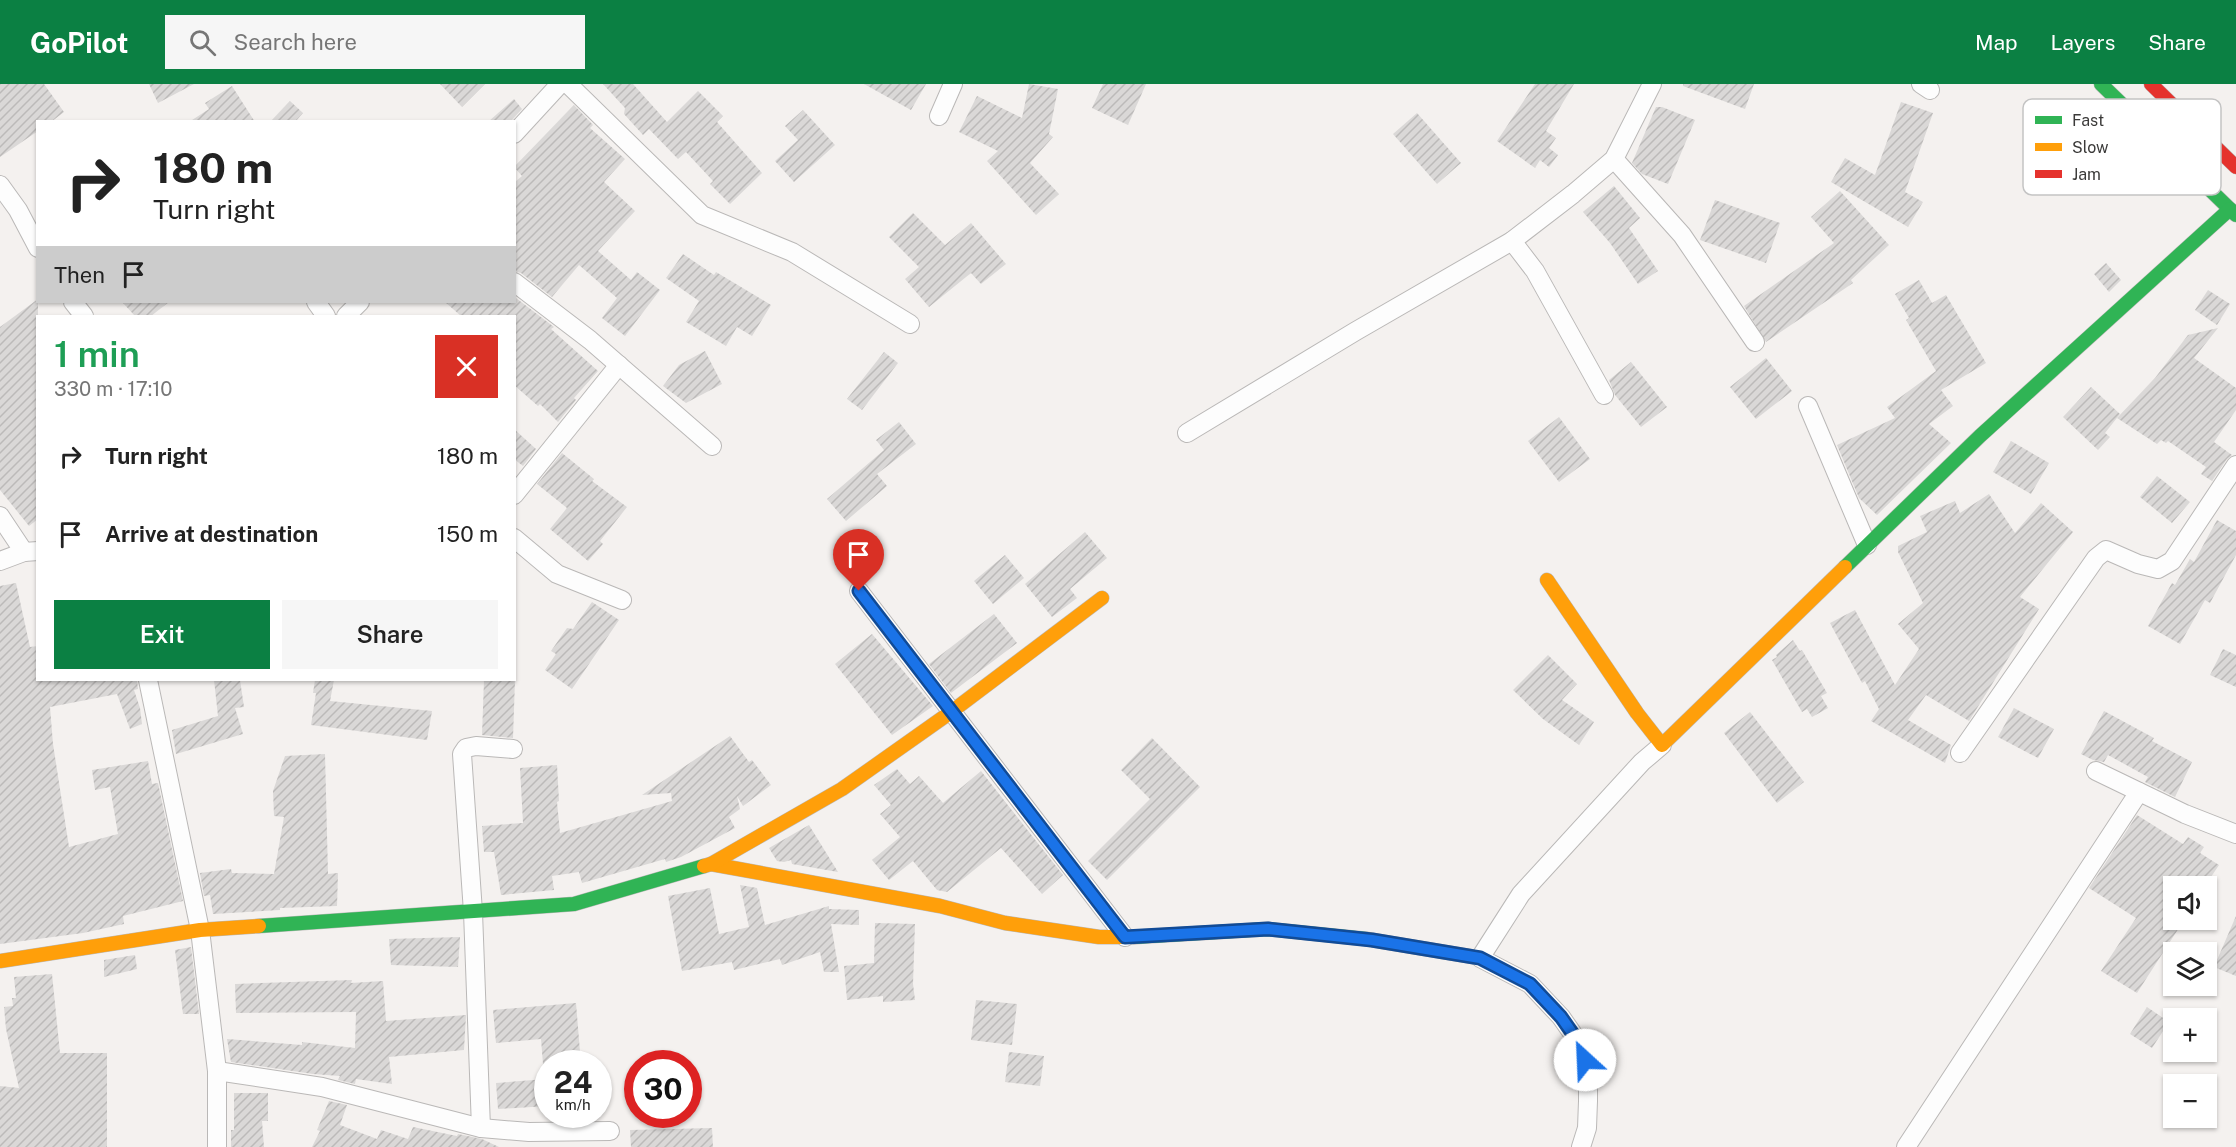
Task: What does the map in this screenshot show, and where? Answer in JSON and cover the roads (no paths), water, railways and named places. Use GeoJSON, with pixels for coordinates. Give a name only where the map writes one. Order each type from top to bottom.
{"type":"FeatureCollection","features":[{"type":"Feature","properties":{"kind":"street"},"geometry":{"type":"LineString","coordinates":[[516,132],[560,84]]}},
{"type":"Feature","properties":{"kind":"street"},"geometry":{"type":"LineString","coordinates":[[568,84],[702,215],[792,252],[910,324]]}},
{"type":"Feature","properties":{"kind":"street"},"geometry":{"type":"LineString","coordinates":[[939,116],[953,84]]}},
{"type":"Feature","properties":{"kind":"street"},"geometry":{"type":"LineString","coordinates":[[1187,433],[1356,331],[1512,242],[1614,159],[1652,84]]}},
{"type":"Feature","properties":{"kind":"street"},"geometry":{"type":"LineString","coordinates":[[2101,84],[2116,99]]}},
{"type":"Feature","properties":{"kind":"street"},"geometry":{"type":"LineString","coordinates":[[2151,84],[2166,99]]}},
{"type":"Feature","properties":{"kind":"street"},"geometry":{"type":"LineString","coordinates":[[2221,152],[2236,167]]}},
{"type":"Feature","properties":{"kind":"street"},"geometry":{"type":"LineString","coordinates":[[1614,159],[1682,235],[1755,342]]}},
{"type":"Feature","properties":{"kind":"street"},"geometry":{"type":"LineString","coordinates":[[0,184],[18,210],[36,244]]}},
{"type":"Feature","properties":{"kind":"street"},"geometry":{"type":"LineString","coordinates":[[1480,958],[1521,894],[1642,762],[1980,436],[2233,212],[2215,195]]}},
{"type":"Feature","properties":{"kind":"street"},"geometry":{"type":"LineString","coordinates":[[1512,242],[1535,271],[1604,395]]}},
{"type":"Feature","properties":{"kind":"street"},"geometry":{"type":"LineString","coordinates":[[516,284],[619,364],[712,446]]}},
{"type":"Feature","properties":{"kind":"street"},"geometry":{"type":"LineString","coordinates":[[74,303],[83,315]]}},
{"type":"Feature","properties":{"kind":"street"},"geometry":{"type":"LineString","coordinates":[[347,315],[359,303]]}},
{"type":"Feature","properties":{"kind":"street"},"geometry":{"type":"LineString","coordinates":[[516,493],[619,364]]}},
{"type":"Feature","properties":{"kind":"street"},"geometry":{"type":"LineString","coordinates":[[1808,406],[1867,545]]}},
{"type":"Feature","properties":{"kind":"street"},"geometry":{"type":"LineString","coordinates":[[1960,753],[2096,558],[2106,550],[2138,564],[2158,569],[2172,561],[2236,465]]}},
{"type":"Feature","properties":{"kind":"street"},"geometry":{"type":"LineString","coordinates":[[0,516],[31,551],[0,561]]}},
{"type":"Feature","properties":{"kind":"street"},"geometry":{"type":"LineString","coordinates":[[516,540],[557,574],[622,600]]}},
{"type":"Feature","properties":{"kind":"street"},"geometry":{"type":"LineString","coordinates":[[1547,580],[1662,745]]}},
{"type":"Feature","properties":{"kind":"street"},"geometry":{"type":"LineString","coordinates":[[859,591],[1125,937]]}},
{"type":"Feature","properties":{"kind":"street"},"geometry":{"type":"LineString","coordinates":[[0,961],[200,930],[574,904],[711,864],[842,789],[951,712],[1102,598]]}},
{"type":"Feature","properties":{"kind":"street"},"geometry":{"type":"LineString","coordinates":[[148,681],[200,930],[217,1071],[217,1147]]}},
{"type":"Feature","properties":{"kind":"street"},"geometry":{"type":"LineString","coordinates":[[481,1128],[473,912],[462,754],[466,748],[476,746],[513,749]]}},
{"type":"Feature","properties":{"kind":"street"},"geometry":{"type":"LineString","coordinates":[[2096,771],[2185,814],[2236,834]]}},
{"type":"Feature","properties":{"kind":"street"},"geometry":{"type":"LineString","coordinates":[[1906,1147],[2139,792]]}},
{"type":"Feature","properties":{"kind":"street"},"geometry":{"type":"LineString","coordinates":[[711,864],[940,906],[1005,923],[1099,937],[1268,929],[1372,940],[1480,958],[1530,984],[1561,1017],[1582,1047],[1588,1073],[1588,1101],[1587,1128],[1581,1147]]}},
{"type":"Feature","properties":{"kind":"street"},"geometry":{"type":"LineString","coordinates":[[217,1071],[322,1087],[481,1128],[529,1132],[610,1131]]}}]}
